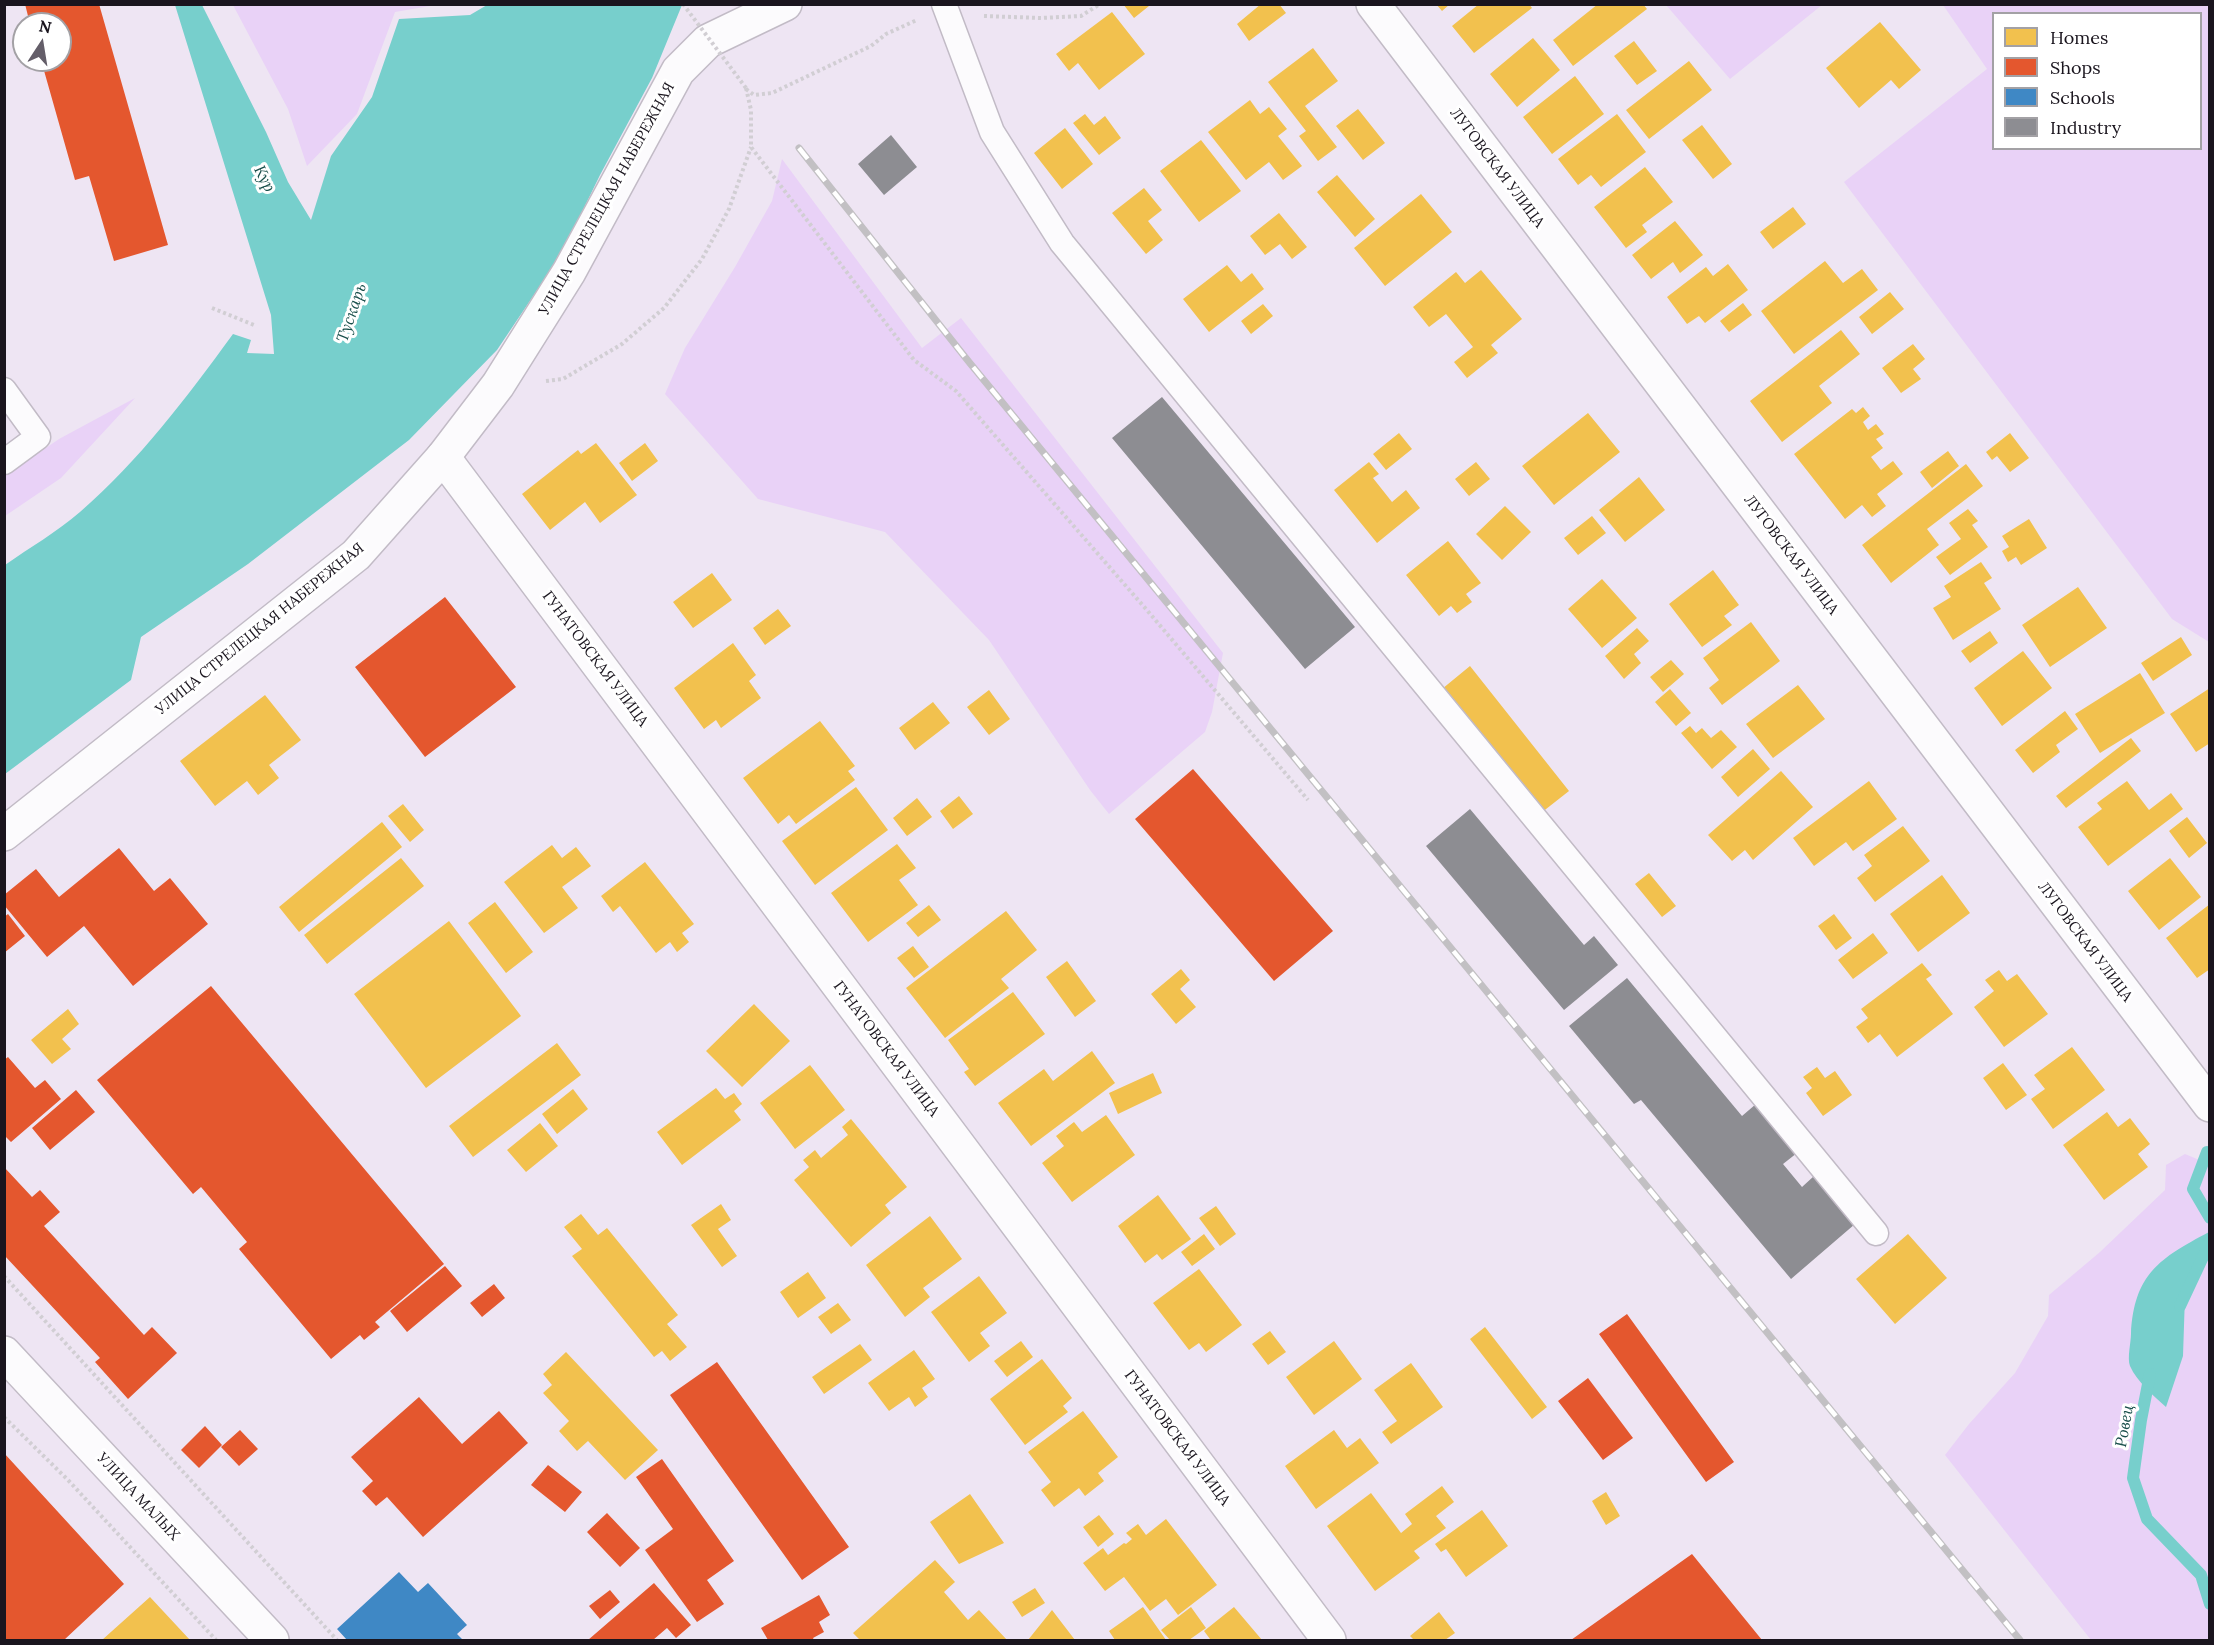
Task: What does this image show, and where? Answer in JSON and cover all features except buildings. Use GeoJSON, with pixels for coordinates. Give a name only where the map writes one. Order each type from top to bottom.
{"type":"FeatureCollection","features":[{"type":"Feature","properties":{"kind":"street","name":"УЛИЦА СТРЕЛЕЦКАЯ НАБЕРЕЖНАЯ"},"geometry":{"type":"LineString","coordinates":[[4,834],[356,555],[443,457],[498,384],[569,272],[678,71],[708,41],[785,4]]}},
{"type":"Feature","properties":{"kind":"street","name":"ЛУГОВСКАЯ УЛИЦА"},"geometry":{"type":"LineString","coordinates":[[1373,4],[2210,1105]]}},
{"type":"Feature","properties":{"kind":"street","name":"ГУНАТОВСКАЯ УЛИЦА"},"geometry":{"type":"LineString","coordinates":[[443,457],[1329,1641]]}},
{"type":"Feature","properties":{"kind":"street","name":"УЛИЦА МАЛЫХ"},"geometry":{"type":"LineString","coordinates":[[8,1365],[272,1641]]}},
{"type":"Feature","properties":{"kind":"lane"},"geometry":{"type":"LineString","coordinates":[[944,4],[992,132],[1062,243],[1876,1233]]}},
{"type":"Feature","properties":{"kind":"lane"},"geometry":{"type":"LineString","coordinates":[[4,390],[38,437],[4,462]]}},
{"type":"Feature","properties":{"kind":"path"},"geometry":{"type":"LineString","coordinates":[[684,4],[746,88],[754,94],[772,93],[871,46]]}},
{"type":"Feature","properties":{"kind":"path"},"geometry":{"type":"LineString","coordinates":[[498,384],[563,380],[622,344],[664,308],[702,259],[729,209],[751,147],[751,110],[746,88]]}},
{"type":"Feature","properties":{"kind":"path"},"geometry":{"type":"LineString","coordinates":[[751,147],[914,360],[956,391],[1146,609],[1308,800]]}},
{"type":"Feature","properties":{"kind":"path"},"geometry":{"type":"LineString","coordinates":[[213,308],[254,325]]}},
{"type":"Feature","properties":{"kind":"path"},"geometry":{"type":"LineString","coordinates":[[4,1276],[337,1641]]}},
{"type":"Feature","properties":{"kind":"path"},"geometry":{"type":"LineString","coordinates":[[4,1417],[68,1480],[216,1641]]}},
{"type":"Feature","properties":{"kind":"shaded area"},"geometry":{"type":"Polygon","coordinates":[[[233,5],[436,5],[395,12],[357,114],[307,166],[288,109],[233,5]]]}},
{"type":"Feature","properties":{"kind":"shaded area"},"geometry":{"type":"Polygon","coordinates":[[[1666,5],[1822,5],[1730,79],[1666,5]]]}},
{"type":"Feature","properties":{"kind":"shaded area"},"geometry":{"type":"Polygon","coordinates":[[[1943,5],[2209,5],[2209,642],[2172,619],[1844,182],[1987,69],[1943,5]]]}},
{"type":"Feature","properties":{"kind":"shaded area"},"geometry":{"type":"Polygon","coordinates":[[[782,159],[922,348],[961,318],[1223,653],[1212,712],[1205,732],[1109,814],[1090,790],[989,640],[885,532],[758,499],[665,394],[685,348],[772,201],[782,159]]]}},
{"type":"Feature","properties":{"kind":"shaded area"},"geometry":{"type":"Polygon","coordinates":[[[135,398],[61,478],[5,516],[5,476],[59,439],[135,398]]]}},
{"type":"Feature","properties":{"kind":"shaded area"},"geometry":{"type":"Polygon","coordinates":[[[2185,1154],[2209,1164],[2209,1640],[2091,1640],[1945,1455],[1969,1424],[2015,1373],[2048,1316],[2049,1295],[2100,1252],[2165,1190],[2166,1165],[2185,1154]]]}},
{"type":"Feature","properties":{"kind":"water"},"geometry":{"type":"Polygon","coordinates":[[[175,5],[202,5],[266,132],[288,182],[311,220],[331,156],[372,97],[399,19],[470,15],[487,5],[682,5],[652,78],[600,175],[562,253],[497,350],[409,440],[248,564],[141,637],[131,680],[5,774],[5,565],[71,519],[122,472],[180,405],[233,334],[251,340],[247,353],[274,354],[271,315],[175,5]]]}},
{"type":"Feature","properties":{"kind":"water"},"geometry":{"type":"Polygon","coordinates":[[[2209,1232],[2209,1242],[2185,1295],[2183,1356],[2166,1407],[2141,1383],[2130,1366],[2133,1313],[2144,1282],[2153,1270],[2177,1250],[2209,1232]]]}},
{"type":"Feature","properties":{"kind":"waterway","name":"Ровец"},"geometry":{"type":"LineString","coordinates":[[2207,1152],[2193,1189],[2210,1218]]}},
{"type":"Feature","properties":{"kind":"waterway","name":"Ровец"},"geometry":{"type":"LineString","coordinates":[[2180,1306],[2210,1242]]}},
{"type":"Feature","properties":{"kind":"waterway","name":"Ровец"},"geometry":{"type":"LineString","coordinates":[[2150,1374],[2133,1478],[2147,1519],[2201,1575],[2210,1604]]}},
{"type":"Feature","properties":{"kind":"railway"},"geometry":{"type":"LineString","coordinates":[[799,148],[969,362],[2020,1640]]}},
{"type":"Feature","properties":{"kind":"water label","name":"Кур"},"geometry":{"type":"Point","coordinates":[264,179]}},
{"type":"Feature","properties":{"kind":"water label","name":"Тускарь"},"geometry":{"type":"Point","coordinates":[352,313]}}]}
